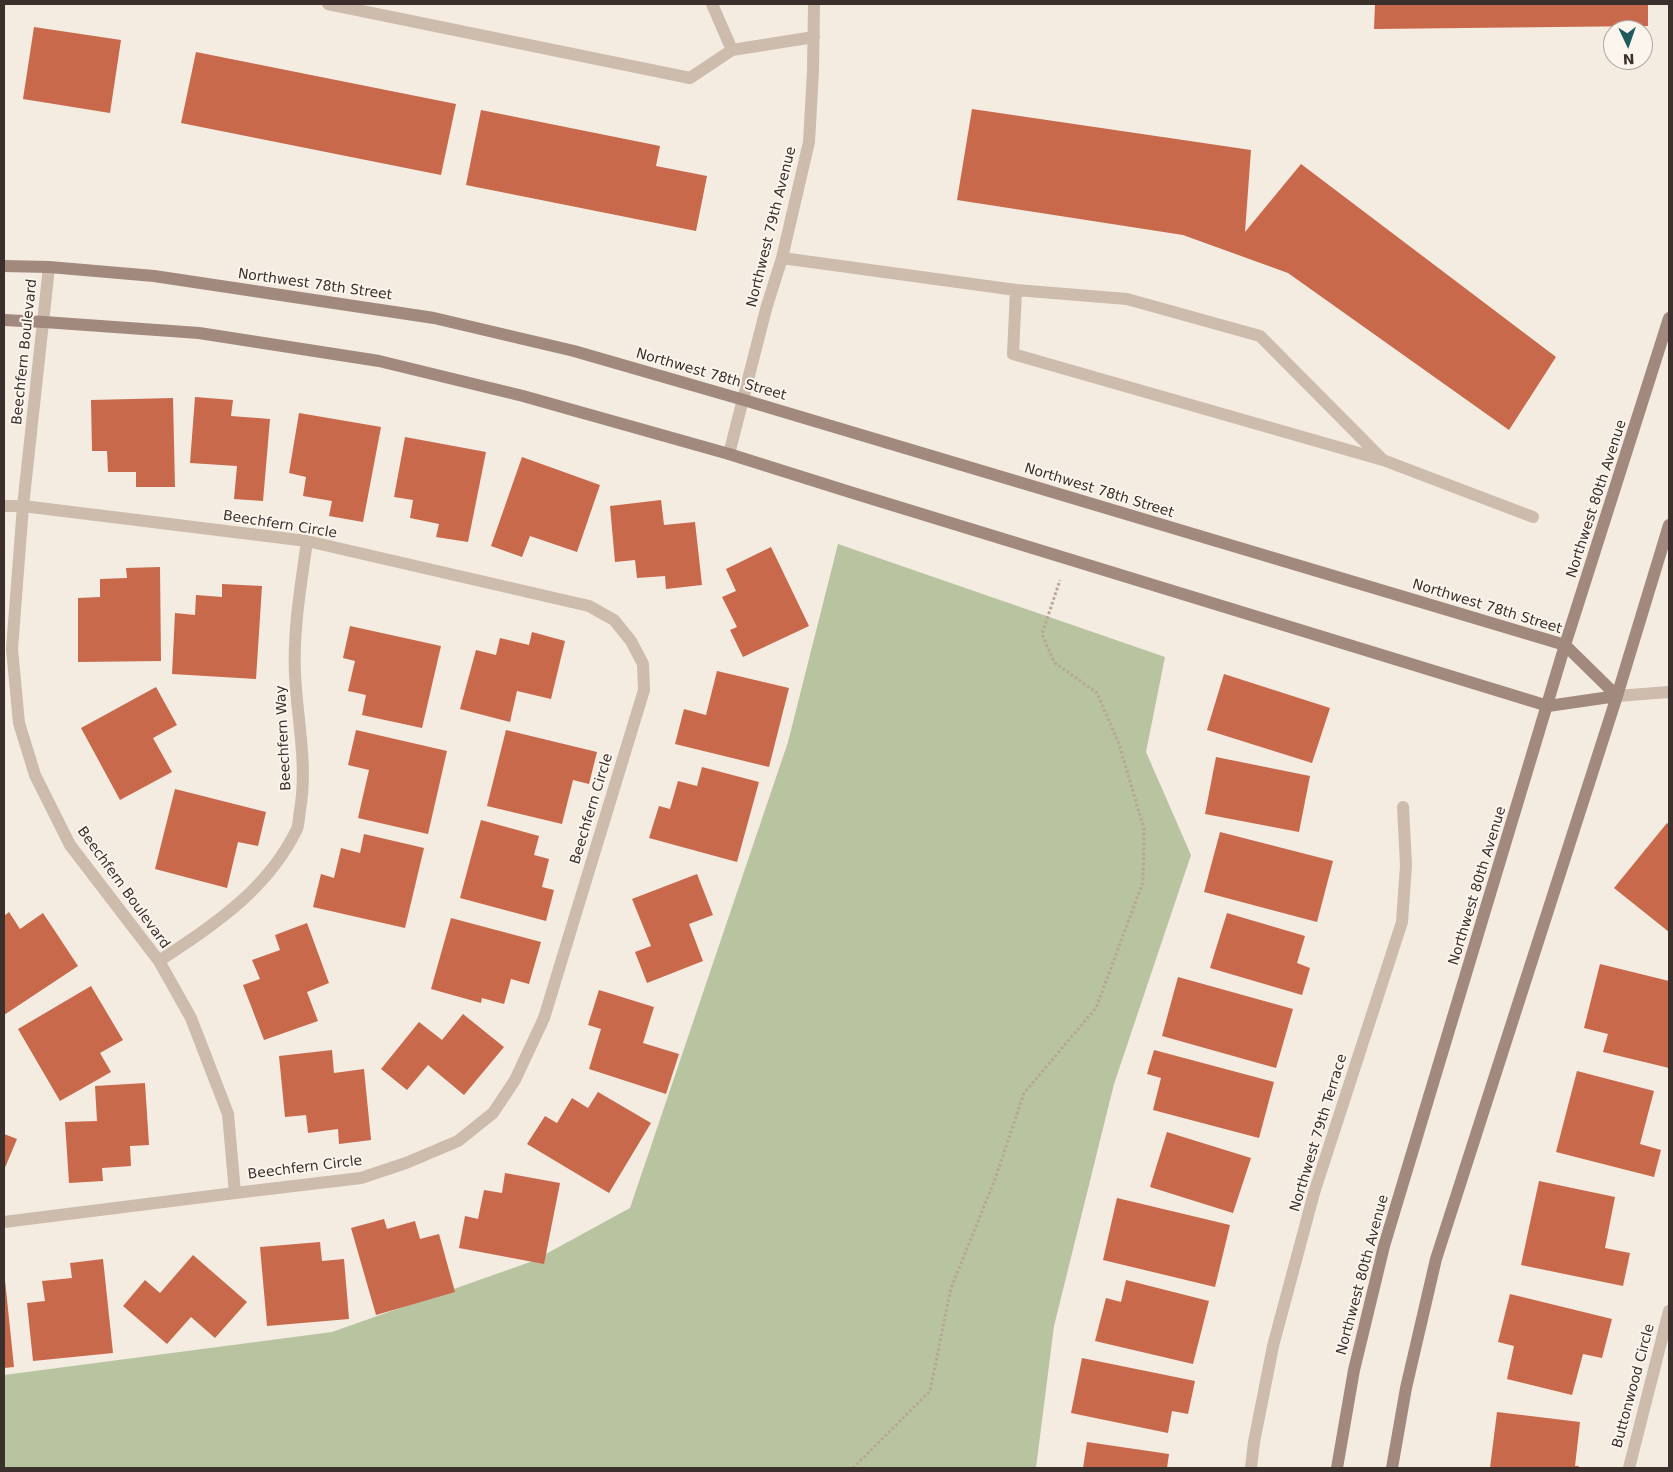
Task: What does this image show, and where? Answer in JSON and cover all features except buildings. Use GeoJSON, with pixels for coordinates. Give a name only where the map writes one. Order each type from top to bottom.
{"type":"FeatureCollection","features":[{"type":"Feature","properties":{"kind":"street"},"geometry":{"type":"LineString","coordinates":[[328,4],[690,78],[732,50],[814,37]]}},
{"type":"Feature","properties":{"kind":"street"},"geometry":{"type":"LineString","coordinates":[[712,4],[732,50]]}},
{"type":"Feature","properties":{"kind":"street","name":"Northwest 79th Avenue"},"geometry":{"type":"LineString","coordinates":[[729,454],[766,309],[782,258],[809,142],[814,4]]}},
{"type":"Feature","properties":{"kind":"street"},"geometry":{"type":"LineString","coordinates":[[782,258],[1016,290],[1127,299],[1260,336],[1383,460]]}},
{"type":"Feature","properties":{"kind":"street","name":"Northwest 78th Street"},"geometry":{"type":"LineString","coordinates":[[4,266],[49,267],[154,276],[434,318],[574,351],[744,400],[1565,646],[1618,696]]}},
{"type":"Feature","properties":{"kind":"street","name":"Beechfern Boulevard"},"geometry":{"type":"LineString","coordinates":[[49,267],[23,506],[12,650],[19,723],[35,775],[70,845],[158,961],[191,1018],[228,1114],[234,1192]]}},
{"type":"Feature","properties":{"kind":"street"},"geometry":{"type":"LineString","coordinates":[[1016,290],[1014,354],[1383,460],[1533,517]]}},
{"type":"Feature","properties":{"kind":"street","name":"Northwest 80th Avenue"},"geometry":{"type":"LineString","coordinates":[[1337,1468],[1354,1370],[1384,1246],[1565,646],[1669,318]]}},
{"type":"Feature","properties":{"kind":"street"},"geometry":{"type":"LineString","coordinates":[[4,320],[199,333],[379,360],[523,396],[729,454],[1548,706],[1618,696],[1669,692]]}},
{"type":"Feature","properties":{"kind":"street","name":"Beechfern Circle"},"geometry":{"type":"LineString","coordinates":[[4,506],[23,506],[307,541],[589,606],[614,620],[631,641],[643,664],[644,690],[544,1018],[516,1080],[494,1113],[458,1141],[406,1163],[361,1178],[234,1192],[4,1222]]}},
{"type":"Feature","properties":{"kind":"street"},"geometry":{"type":"LineString","coordinates":[[1392,1468],[1406,1388],[1436,1259],[1618,696],[1669,525]]}},
{"type":"Feature","properties":{"kind":"street","name":"Beechfern Way"},"geometry":{"type":"LineString","coordinates":[[158,961],[218,922],[248,896],[276,863],[298,827],[304,790],[295,674],[295,632],[307,541]]}},
{"type":"Feature","properties":{"kind":"street","name":"Northwest 79th Terrace"},"geometry":{"type":"LineString","coordinates":[[1251,1468],[1272,1346],[1309,1212],[1402,922],[1406,865],[1403,807]]}},
{"type":"Feature","properties":{"kind":"street","name":"Buttonwood Circle"},"geometry":{"type":"LineString","coordinates":[[1628,1468],[1669,1311]]}},
{"type":"Feature","properties":{"kind":"path"},"geometry":{"type":"LineString","coordinates":[[853,1468],[930,1391],[951,1288],[994,1182],[1024,1094],[1096,1008],[1143,882],[1144,829],[1119,744],[1097,693],[1054,662],[1042,634],[1067,558]]}},
{"type":"Feature","properties":{"kind":"green space"},"geometry":{"type":"Polygon","coordinates":[[[838,544],[1165,657],[1146,752],[1191,855],[1114,1084],[1054,1326],[1036,1468],[4,1468],[4,1375],[332,1332],[533,1261],[630,1208],[788,742],[838,544]]]}}]}
